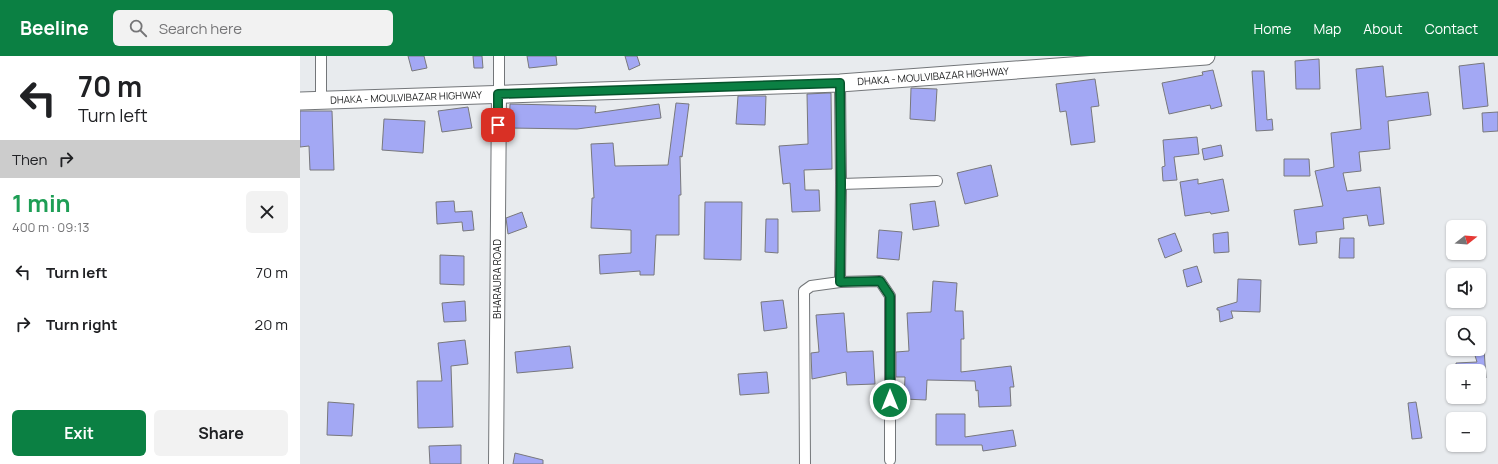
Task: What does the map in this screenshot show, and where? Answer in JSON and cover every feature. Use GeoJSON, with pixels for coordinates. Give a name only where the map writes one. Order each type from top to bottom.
{"type":"FeatureCollection","features":[{"type":"Feature","properties":{"kind":"highway","name":"DHAKA - MOULVIBAZAR HIGHWAY"},"geometry":{"type":"LineString","coordinates":[[300,101],[840,83],[1206,56]]}},
{"type":"Feature","properties":{"kind":"main road","name":"BHARAURA ROAD"},"geometry":{"type":"LineString","coordinates":[[496,464],[498,94]]}},
{"type":"Feature","properties":{"kind":"street"},"geometry":{"type":"LineString","coordinates":[[320,56],[321,100]]}},
{"type":"Feature","properties":{"kind":"street"},"geometry":{"type":"LineString","coordinates":[[498,94],[499,56]]}},
{"type":"Feature","properties":{"kind":"street"},"geometry":{"type":"LineString","coordinates":[[840,83],[840,282]]}},
{"type":"Feature","properties":{"kind":"street"},"geometry":{"type":"LineString","coordinates":[[841,184],[937,181]]}},
{"type":"Feature","properties":{"kind":"street"},"geometry":{"type":"LineString","coordinates":[[805,464],[804,291],[811,286],[840,282],[880,281],[890,296],[890,460]]}},
{"type":"Feature","properties":{"kind":"building"},"geometry":{"type":"Polygon","coordinates":[[[408,56],[424,56],[427,68],[412,71],[408,56]]]}},
{"type":"Feature","properties":{"kind":"building"},"geometry":{"type":"Polygon","coordinates":[[[473,56],[482,56],[483,68],[474,68],[473,56]]]}},
{"type":"Feature","properties":{"kind":"building"},"geometry":{"type":"Polygon","coordinates":[[[527,56],[556,56],[557,65],[529,68],[527,56]]]}},
{"type":"Feature","properties":{"kind":"building"},"geometry":{"type":"Polygon","coordinates":[[[625,56],[637,56],[640,65],[629,70],[625,56]]]}},
{"type":"Feature","properties":{"kind":"building"},"geometry":{"type":"Polygon","coordinates":[[[1319,59],[1320,89],[1296,89],[1295,61],[1319,59]]]}},
{"type":"Feature","properties":{"kind":"building"},"geometry":{"type":"Polygon","coordinates":[[[1484,63],[1488,106],[1463,109],[1459,66],[1484,63]]]}},
{"type":"Feature","properties":{"kind":"building"},"geometry":{"type":"Polygon","coordinates":[[[1383,66],[1386,97],[1428,92],[1431,115],[1388,121],[1390,149],[1359,152],[1361,171],[1343,173],[1347,191],[1380,187],[1384,224],[1369,226],[1367,215],[1343,218],[1344,229],[1316,232],[1317,243],[1299,245],[1294,210],[1323,206],[1315,171],[1334,167],[1331,133],[1361,129],[1356,69],[1383,66]]]}},
{"type":"Feature","properties":{"kind":"building"},"geometry":{"type":"Polygon","coordinates":[[[1213,70],[1222,106],[1211,109],[1210,105],[1169,114],[1162,83],[1203,75],[1202,72],[1213,70]]]}},
{"type":"Feature","properties":{"kind":"building"},"geometry":{"type":"Polygon","coordinates":[[[1252,71],[1264,71],[1267,120],[1272,119],[1273,130],[1256,131],[1252,71]]]}},
{"type":"Feature","properties":{"kind":"building"},"geometry":{"type":"Polygon","coordinates":[[[1095,79],[1099,106],[1091,107],[1095,142],[1071,145],[1066,111],[1060,112],[1056,84],[1095,79]]]}},
{"type":"Feature","properties":{"kind":"building"},"geometry":{"type":"Polygon","coordinates":[[[911,88],[937,89],[935,121],[910,119],[911,88]]]}},
{"type":"Feature","properties":{"kind":"building"},"geometry":{"type":"Polygon","coordinates":[[[831,93],[832,169],[804,170],[805,190],[819,190],[820,211],[792,212],[790,183],[783,184],[779,146],[808,144],[807,94],[831,93]]]}},
{"type":"Feature","properties":{"kind":"building"},"geometry":{"type":"Polygon","coordinates":[[[738,96],[766,96],[765,125],[736,124],[738,96]]]}},
{"type":"Feature","properties":{"kind":"building"},"geometry":{"type":"Polygon","coordinates":[[[676,103],[689,104],[682,157],[680,156],[681,195],[679,195],[679,235],[656,235],[654,275],[640,275],[640,271],[600,274],[599,255],[631,253],[631,230],[591,228],[592,198],[594,198],[591,144],[613,143],[615,166],[668,165],[676,103]]]}},
{"type":"Feature","properties":{"kind":"building"},"geometry":{"type":"Polygon","coordinates":[[[510,104],[596,106],[595,113],[659,104],[661,118],[577,129],[509,128],[510,104]]]}},
{"type":"Feature","properties":{"kind":"building"},"geometry":{"type":"Polygon","coordinates":[[[468,107],[472,128],[442,132],[438,111],[468,107]]]}},
{"type":"Feature","properties":{"kind":"building"},"geometry":{"type":"Polygon","coordinates":[[[300,111],[332,111],[334,170],[310,170],[309,146],[300,147],[300,111]]]}},
{"type":"Feature","properties":{"kind":"building"},"geometry":{"type":"Polygon","coordinates":[[[1498,112],[1498,131],[1483,132],[1482,113],[1498,112]]]}},
{"type":"Feature","properties":{"kind":"building"},"geometry":{"type":"Polygon","coordinates":[[[384,119],[425,121],[423,153],[382,150],[384,119]]]}},
{"type":"Feature","properties":{"kind":"building"},"geometry":{"type":"Polygon","coordinates":[[[1197,137],[1199,154],[1174,157],[1177,180],[1163,181],[1162,167],[1165,166],[1163,140],[1197,137]]]}},
{"type":"Feature","properties":{"kind":"building"},"geometry":{"type":"Polygon","coordinates":[[[1221,145],[1223,156],[1204,160],[1202,149],[1221,145]]]}},
{"type":"Feature","properties":{"kind":"building"},"geometry":{"type":"Polygon","coordinates":[[[1284,159],[1309,159],[1310,176],[1284,176],[1284,159]]]}},
{"type":"Feature","properties":{"kind":"building"},"geometry":{"type":"Polygon","coordinates":[[[991,165],[998,196],[965,204],[957,173],[991,165]]]}},
{"type":"Feature","properties":{"kind":"building"},"geometry":{"type":"Polygon","coordinates":[[[1198,179],[1198,184],[1223,179],[1229,211],[1185,216],[1180,182],[1198,179]]]}},
{"type":"Feature","properties":{"kind":"building"},"geometry":{"type":"Polygon","coordinates":[[[454,201],[455,212],[472,211],[474,230],[463,231],[462,222],[437,224],[436,202],[454,201]]]}},
{"type":"Feature","properties":{"kind":"building"},"geometry":{"type":"Polygon","coordinates":[[[935,201],[939,226],[913,230],[910,204],[935,201]]]}},
{"type":"Feature","properties":{"kind":"building"},"geometry":{"type":"Polygon","coordinates":[[[705,202],[742,202],[741,260],[704,259],[705,202]]]}},
{"type":"Feature","properties":{"kind":"building"},"geometry":{"type":"Polygon","coordinates":[[[522,212],[527,227],[508,234],[506,218],[522,212]]]}},
{"type":"Feature","properties":{"kind":"building"},"geometry":{"type":"Polygon","coordinates":[[[766,219],[778,219],[778,253],[765,252],[766,219]]]}},
{"type":"Feature","properties":{"kind":"building"},"geometry":{"type":"Polygon","coordinates":[[[879,230],[902,232],[899,260],[877,258],[879,230]]]}},
{"type":"Feature","properties":{"kind":"building"},"geometry":{"type":"Polygon","coordinates":[[[1228,232],[1229,252],[1214,253],[1213,234],[1228,232]]]}},
{"type":"Feature","properties":{"kind":"building"},"geometry":{"type":"Polygon","coordinates":[[[1175,233],[1182,251],[1165,258],[1158,239],[1175,233]]]}},
{"type":"Feature","properties":{"kind":"building"},"geometry":{"type":"Polygon","coordinates":[[[1340,238],[1354,238],[1354,258],[1339,258],[1340,238]]]}},
{"type":"Feature","properties":{"kind":"building"},"geometry":{"type":"Polygon","coordinates":[[[440,255],[464,256],[464,285],[440,284],[440,255]]]}},
{"type":"Feature","properties":{"kind":"building"},"geometry":{"type":"Polygon","coordinates":[[[1197,266],[1202,282],[1187,287],[1183,270],[1197,266]]]}},
{"type":"Feature","properties":{"kind":"building"},"geometry":{"type":"Polygon","coordinates":[[[1238,279],[1261,280],[1260,312],[1231,311],[1233,318],[1220,322],[1219,310],[1217,310],[1217,308],[1237,302],[1238,279]]]}},
{"type":"Feature","properties":{"kind":"building"},"geometry":{"type":"Polygon","coordinates":[[[933,281],[957,283],[955,311],[963,311],[964,339],[961,339],[961,372],[1011,366],[1014,387],[1010,387],[1011,406],[979,407],[978,390],[976,391],[975,381],[927,380],[926,400],[904,399],[905,377],[896,377],[896,352],[909,351],[907,313],[931,312],[933,281]]]}},
{"type":"Feature","properties":{"kind":"building"},"geometry":{"type":"Polygon","coordinates":[[[783,300],[787,328],[764,331],[761,302],[783,300]]]}},
{"type":"Feature","properties":{"kind":"building"},"geometry":{"type":"Polygon","coordinates":[[[465,301],[466,321],[444,322],[442,303],[465,301]]]}},
{"type":"Feature","properties":{"kind":"building"},"geometry":{"type":"Polygon","coordinates":[[[844,313],[847,352],[873,351],[875,384],[847,385],[846,372],[812,379],[811,353],[819,352],[816,315],[844,313]]]}},
{"type":"Feature","properties":{"kind":"building"},"geometry":{"type":"Polygon","coordinates":[[[465,340],[468,364],[451,366],[453,427],[418,428],[417,381],[442,381],[438,343],[465,340]]]}},
{"type":"Feature","properties":{"kind":"building"},"geometry":{"type":"Polygon","coordinates":[[[570,346],[573,368],[517,373],[515,352],[570,346]]]}},
{"type":"Feature","properties":{"kind":"building"},"geometry":{"type":"Polygon","coordinates":[[[1475,356],[1484,356],[1485,364],[1456,364],[1456,363],[1477,362],[1475,356]]]}},
{"type":"Feature","properties":{"kind":"building"},"geometry":{"type":"Polygon","coordinates":[[[767,372],[769,393],[740,395],[738,374],[767,372]]]}},
{"type":"Feature","properties":{"kind":"building"},"geometry":{"type":"Polygon","coordinates":[[[328,402],[354,404],[352,436],[327,435],[328,402]]]}},
{"type":"Feature","properties":{"kind":"building"},"geometry":{"type":"Polygon","coordinates":[[[1416,402],[1422,438],[1412,439],[1408,403],[1416,402]]]}},
{"type":"Feature","properties":{"kind":"building"},"geometry":{"type":"Polygon","coordinates":[[[936,414],[965,414],[965,437],[1013,430],[1016,446],[983,451],[982,445],[936,445],[936,414]]]}},
{"type":"Feature","properties":{"kind":"building"},"geometry":{"type":"Polygon","coordinates":[[[461,445],[461,464],[430,464],[429,446],[461,445]]]}},
{"type":"Feature","properties":{"kind":"building"},"geometry":{"type":"Polygon","coordinates":[[[515,453],[543,460],[543,464],[513,464],[515,453]]]}},
{"type":"Feature","properties":{"kind":"route"},"geometry":{"type":"LineString","coordinates":[[498,125],[498,94],[840,83],[840,282],[880,281],[890,296],[890,400]]}}]}
